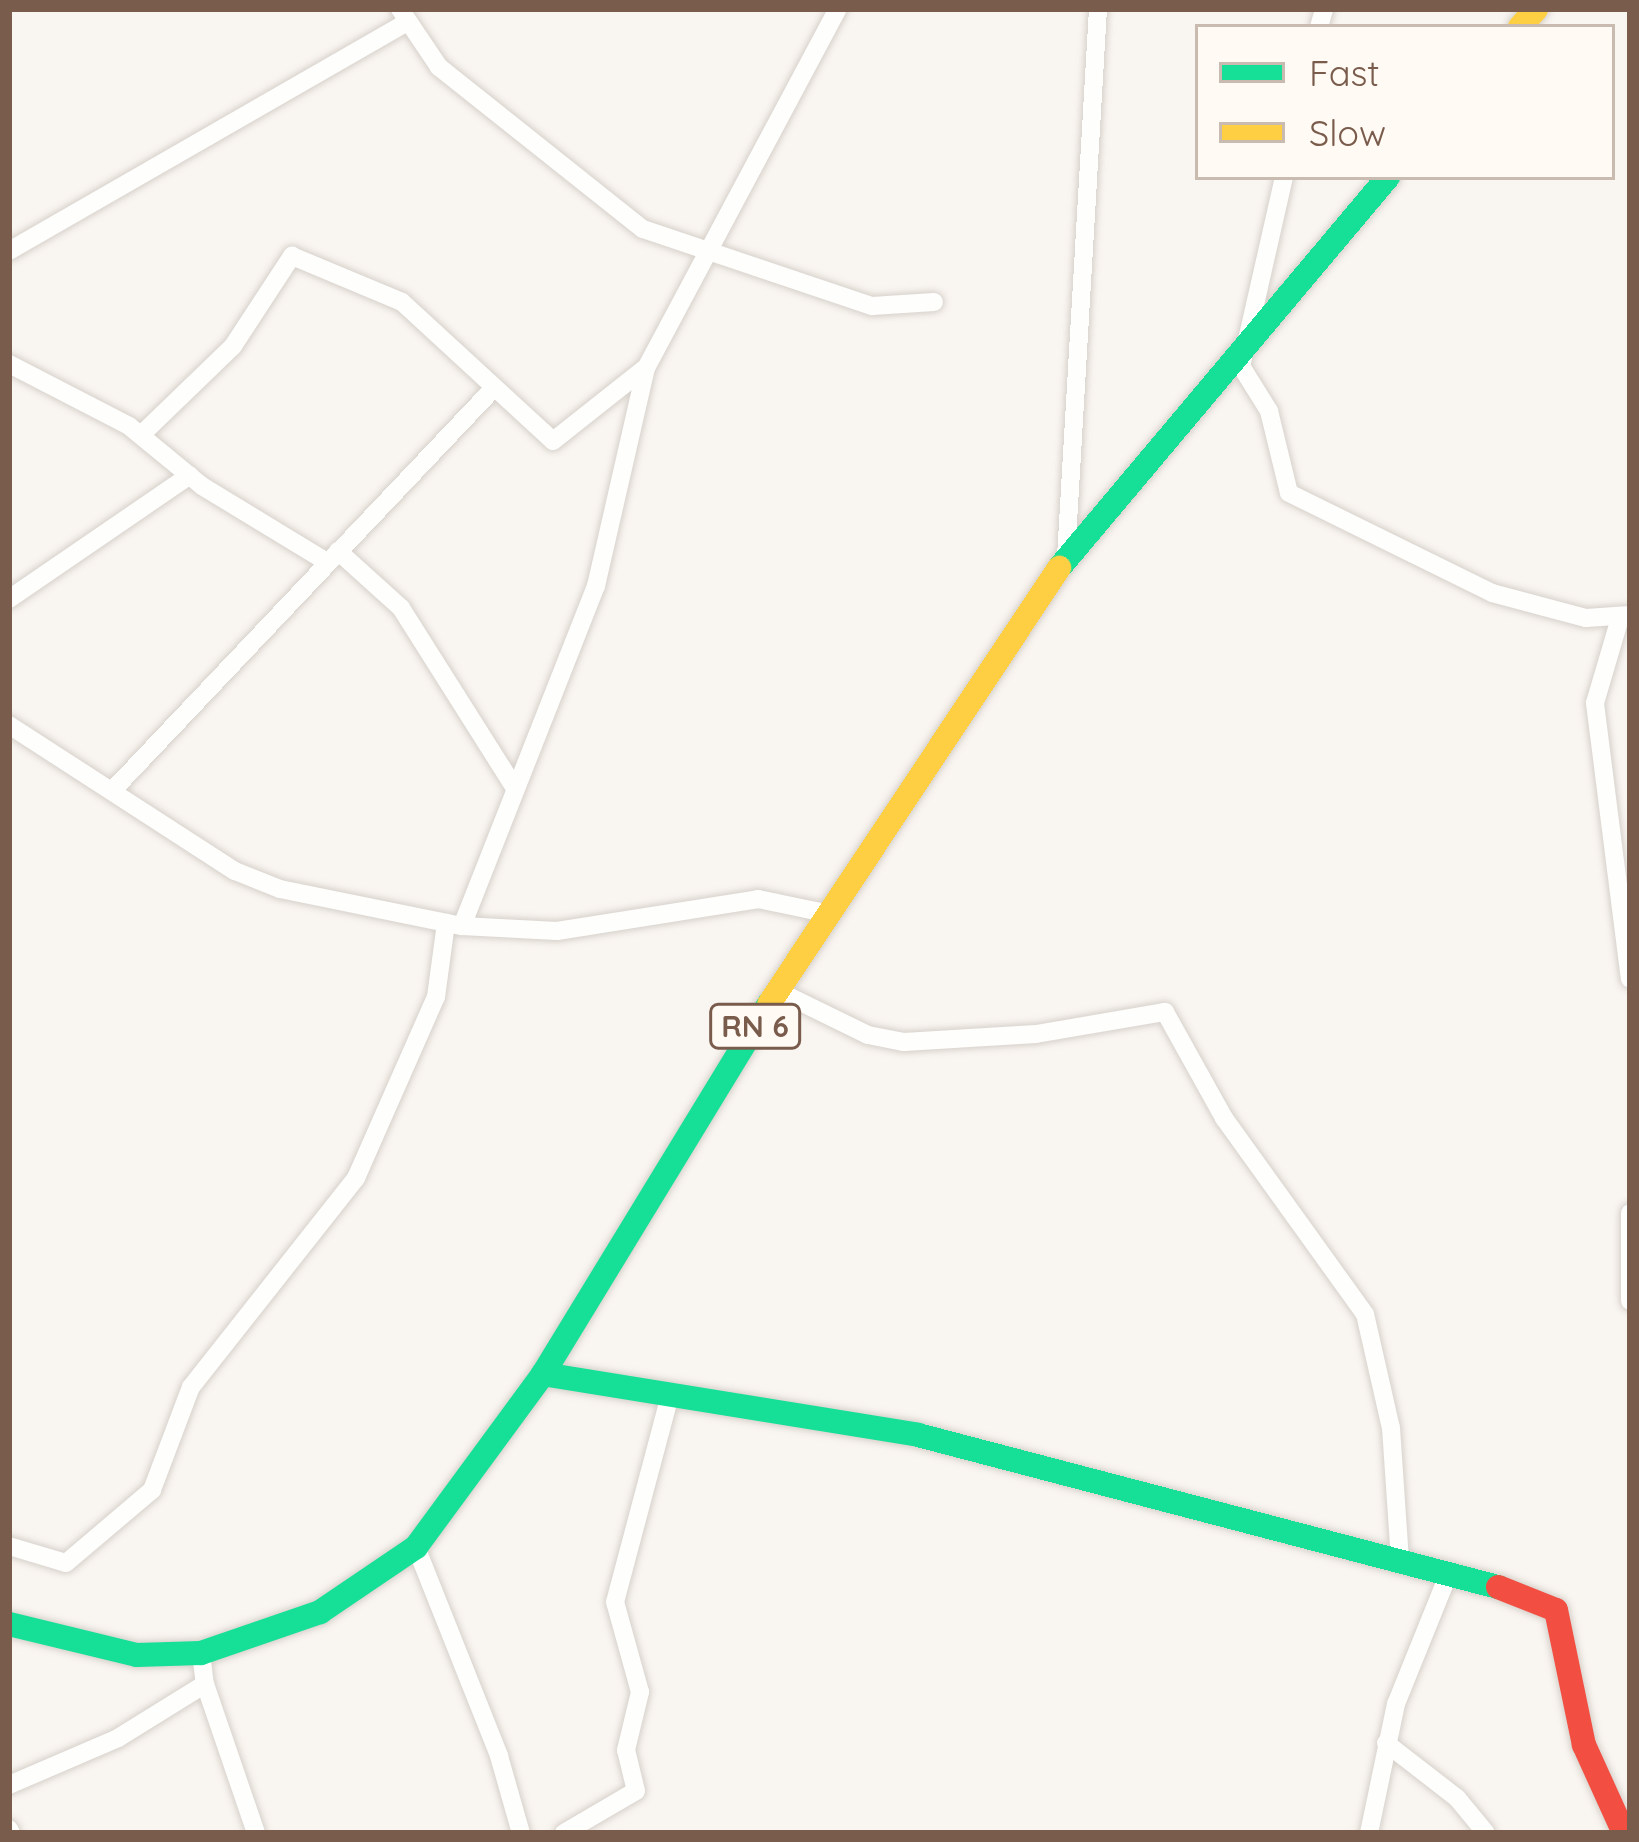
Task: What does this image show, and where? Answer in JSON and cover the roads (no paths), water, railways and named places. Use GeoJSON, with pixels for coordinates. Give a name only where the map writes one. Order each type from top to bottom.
{"type":"FeatureCollection","features":[{"type":"Feature","properties":{"kind":"main road","name":"RN 6"},"geometry":{"type":"LineString","coordinates":[[9,1624],[137,1655],[202,1653],[320,1612],[416,1547],[543,1374],[825,913],[1066,557],[1246,338],[1385,180]]}},
{"type":"Feature","properties":{"kind":"main road"},"geometry":{"type":"LineString","coordinates":[[543,1374],[918,1435],[1553,1604],[1574,1712],[1624,1833]]}},
{"type":"Feature","properties":{"kind":"street"},"geometry":{"type":"LineString","coordinates":[[9,1546],[66,1563],[152,1490],[191,1387],[356,1178],[436,997],[454,924],[596,586],[646,368],[838,9]]}},
{"type":"Feature","properties":{"kind":"street"},"geometry":{"type":"LineString","coordinates":[[1066,557],[1098,9]]}},
{"type":"Feature","properties":{"kind":"street"},"geometry":{"type":"LineString","coordinates":[[9,251],[403,16],[439,67],[568,164],[615,211],[872,305],[934,302]]}},
{"type":"Feature","properties":{"kind":"street"},"geometry":{"type":"LineString","coordinates":[[1283,180],[1246,338],[1243,379],[1269,411],[1294,499],[1492,593],[1586,618],[1625,616],[1595,704],[1630,979]]}},
{"type":"Feature","properties":{"kind":"street"},"geometry":{"type":"LineString","coordinates":[[142,434],[233,346],[292,256],[402,302],[553,441],[646,368]]}},
{"type":"Feature","properties":{"kind":"street"},"geometry":{"type":"LineString","coordinates":[[9,364],[142,434],[190,476],[332,556],[401,608],[515,788]]}},
{"type":"Feature","properties":{"kind":"street"},"geometry":{"type":"LineString","coordinates":[[112,791],[493,389]]}},
{"type":"Feature","properties":{"kind":"street"},"geometry":{"type":"LineString","coordinates":[[9,599],[190,476]]}},
{"type":"Feature","properties":{"kind":"street"},"geometry":{"type":"LineString","coordinates":[[9,724],[257,882],[454,924],[557,931],[758,899],[825,913]]}},
{"type":"Feature","properties":{"kind":"street"},"geometry":{"type":"LineString","coordinates":[[776,990],[868,1035],[904,1042],[1036,1034],[1165,1012],[1223,1118],[1365,1314],[1391,1428],[1400,1560]]}},
{"type":"Feature","properties":{"kind":"street"},"geometry":{"type":"LineString","coordinates":[[1629,1290],[1630,1213]]}},
{"type":"Feature","properties":{"kind":"street"},"geometry":{"type":"LineString","coordinates":[[564,1833],[636,1791],[626,1750],[640,1692],[615,1602],[670,1395]]}},
{"type":"Feature","properties":{"kind":"street"},"geometry":{"type":"LineString","coordinates":[[416,1547],[499,1756],[520,1833]]}},
{"type":"Feature","properties":{"kind":"street"},"geometry":{"type":"LineString","coordinates":[[1369,1833],[1386,1742],[1447,1578]]}},
{"type":"Feature","properties":{"kind":"street"},"geometry":{"type":"LineString","coordinates":[[202,1653],[205,1684],[256,1833]]}},
{"type":"Feature","properties":{"kind":"street"},"geometry":{"type":"LineString","coordinates":[[9,1785],[118,1738],[205,1684]]}},
{"type":"Feature","properties":{"kind":"street"},"geometry":{"type":"LineString","coordinates":[[1386,1742],[1456,1798],[1486,1833]]}}]}
